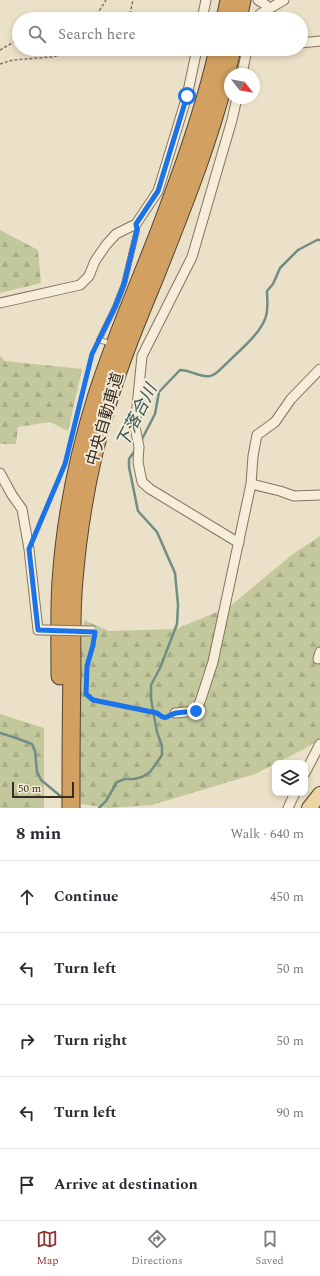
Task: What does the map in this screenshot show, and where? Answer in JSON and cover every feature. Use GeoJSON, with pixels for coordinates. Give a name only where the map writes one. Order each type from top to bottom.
{"type":"FeatureCollection","features":[{"type":"Feature","properties":{"kind":"highway"},"geometry":{"type":"LineString","coordinates":[[226,12],[228,0]]}},
{"type":"Feature","properties":{"kind":"highway"},"geometry":{"type":"LineString","coordinates":[[239,12],[242,0]]}},
{"type":"Feature","properties":{"kind":"highway","name":"中央自動車道"},"geometry":{"type":"LineString","coordinates":[[71,808],[66,779],[60,640],[61,582],[66,534],[84,442],[96,399],[112,350],[167,212],[189,152],[204,106],[216,56]]}},
{"type":"Feature","properties":{"kind":"highway","name":"中央自動車道"},"geometry":{"type":"LineString","coordinates":[[62,808],[66,779],[74,582],[86,489],[96,445],[123,355],[179,217],[201,157],[216,110],[230,56]]}},
{"type":"Feature","properties":{"kind":"main road"},"geometry":{"type":"LineString","coordinates":[[309,808],[320,794]]}},
{"type":"Feature","properties":{"kind":"street"},"geometry":{"type":"LineString","coordinates":[[203,12],[206,0]]}},
{"type":"Feature","properties":{"kind":"street"},"geometry":{"type":"LineString","coordinates":[[258,0],[266,5],[268,10]]}},
{"type":"Feature","properties":{"kind":"street"},"geometry":{"type":"LineString","coordinates":[[264,12],[284,0]]}},
{"type":"Feature","properties":{"kind":"street"},"geometry":{"type":"LineString","coordinates":[[308,42],[320,41]]}},
{"type":"Feature","properties":{"kind":"street"},"geometry":{"type":"LineString","coordinates":[[0,303],[80,285],[89,276],[95,261],[116,234],[136,224],[158,191],[187,96],[196,56]]}},
{"type":"Feature","properties":{"kind":"street"},"geometry":{"type":"LineString","coordinates":[[243,68],[246,56]]}},
{"type":"Feature","properties":{"kind":"street"},"geometry":{"type":"LineString","coordinates":[[236,104],[192,257],[140,355],[135,427],[138,443],[138,462],[142,482],[150,490],[239,543]]}},
{"type":"Feature","properties":{"kind":"street"},"geometry":{"type":"LineString","coordinates":[[175,713],[196,711],[213,662],[251,484],[253,456],[257,435],[275,422],[291,399],[320,369]]}},
{"type":"Feature","properties":{"kind":"street"},"geometry":{"type":"LineString","coordinates":[[0,473],[12,495],[22,509],[29,549],[38,630],[91,631]]}},
{"type":"Feature","properties":{"kind":"street"},"geometry":{"type":"LineString","coordinates":[[251,484],[294,496],[320,495]]}},
{"type":"Feature","properties":{"kind":"street"},"geometry":{"type":"LineString","coordinates":[[308,767],[320,744]]}},
{"type":"Feature","properties":{"kind":"street"},"geometry":{"type":"LineString","coordinates":[[288,808],[294,796]]}},
{"type":"Feature","properties":{"kind":"lane"},"geometry":{"type":"LineString","coordinates":[[106,342],[99,340],[124,284],[137,230],[136,224]]}},
{"type":"Feature","properties":{"kind":"path"},"geometry":{"type":"LineString","coordinates":[[98,12],[106,0]]}},
{"type":"Feature","properties":{"kind":"path"},"geometry":{"type":"LineString","coordinates":[[130,12],[133,0]]}},
{"type":"Feature","properties":{"kind":"path"},"geometry":{"type":"LineString","coordinates":[[0,50],[12,43]]}},
{"type":"Feature","properties":{"kind":"path"},"geometry":{"type":"LineString","coordinates":[[0,64],[13,60],[56,56]]}},
{"type":"Feature","properties":{"kind":"path"},"geometry":{"type":"LineString","coordinates":[[80,407],[92,354],[99,340]]}},
{"type":"Feature","properties":{"kind":"path"},"geometry":{"type":"LineString","coordinates":[[29,549],[65,464]]}},
{"type":"Feature","properties":{"kind":"path"},"geometry":{"type":"LineString","coordinates":[[91,631],[95,632],[87,666],[86,694],[93,700],[143,709],[157,713],[162,717],[168,718],[175,713]]}},
{"type":"Feature","properties":{"kind":"green space"},"geometry":{"type":"Polygon","coordinates":[[[0,230],[38,250],[41,283],[0,293],[0,230]]]}},
{"type":"Feature","properties":{"kind":"green space"},"geometry":{"type":"Polygon","coordinates":[[[0,356],[5,361],[82,369],[68,431],[50,422],[18,427],[16,444],[0,444],[0,356]]]}},
{"type":"Feature","properties":{"kind":"green space"},"geometry":{"type":"Polygon","coordinates":[[[320,536],[320,739],[282,760],[272,760],[272,765],[255,774],[152,805],[109,808],[81,804],[77,755],[76,698],[84,620],[109,631],[176,629],[229,607],[293,554],[320,536]]]}},
{"type":"Feature","properties":{"kind":"green space"},"geometry":{"type":"Polygon","coordinates":[[[0,714],[44,728],[44,808],[0,808],[0,714]]]}},
{"type":"Feature","properties":{"kind":"waterway","name":"下落合川"},"geometry":{"type":"LineString","coordinates":[[141,441],[155,414],[159,392],[180,370],[206,376],[213,375],[219,371],[248,342],[262,325],[267,312],[267,291],[273,284],[280,268],[298,250],[317,240],[320,240]]}},
{"type":"Feature","properties":{"kind":"waterway","name":"下落合川"},"geometry":{"type":"LineString","coordinates":[[99,808],[106,801],[117,782],[125,779],[142,777],[150,772],[162,755],[162,746],[157,732],[151,699],[151,685],[160,668],[177,624],[178,605],[175,573],[157,532],[138,511],[129,467],[129,459],[136,449]]}},
{"type":"Feature","properties":{"kind":"waterway","name":"下落合川"},"geometry":{"type":"LineString","coordinates":[[0,733],[32,744],[35,751],[37,772],[41,780],[64,799]]}},
{"type":"Feature","properties":{"kind":"route"},"geometry":{"type":"LineString","coordinates":[[187,96],[158,191],[136,224],[137,230],[124,284],[115,307],[92,354],[90,369],[65,464],[29,549],[38,630],[95,632],[87,666],[86,694],[93,700],[157,713],[162,717],[168,718],[175,713],[196,711]]}}]}
